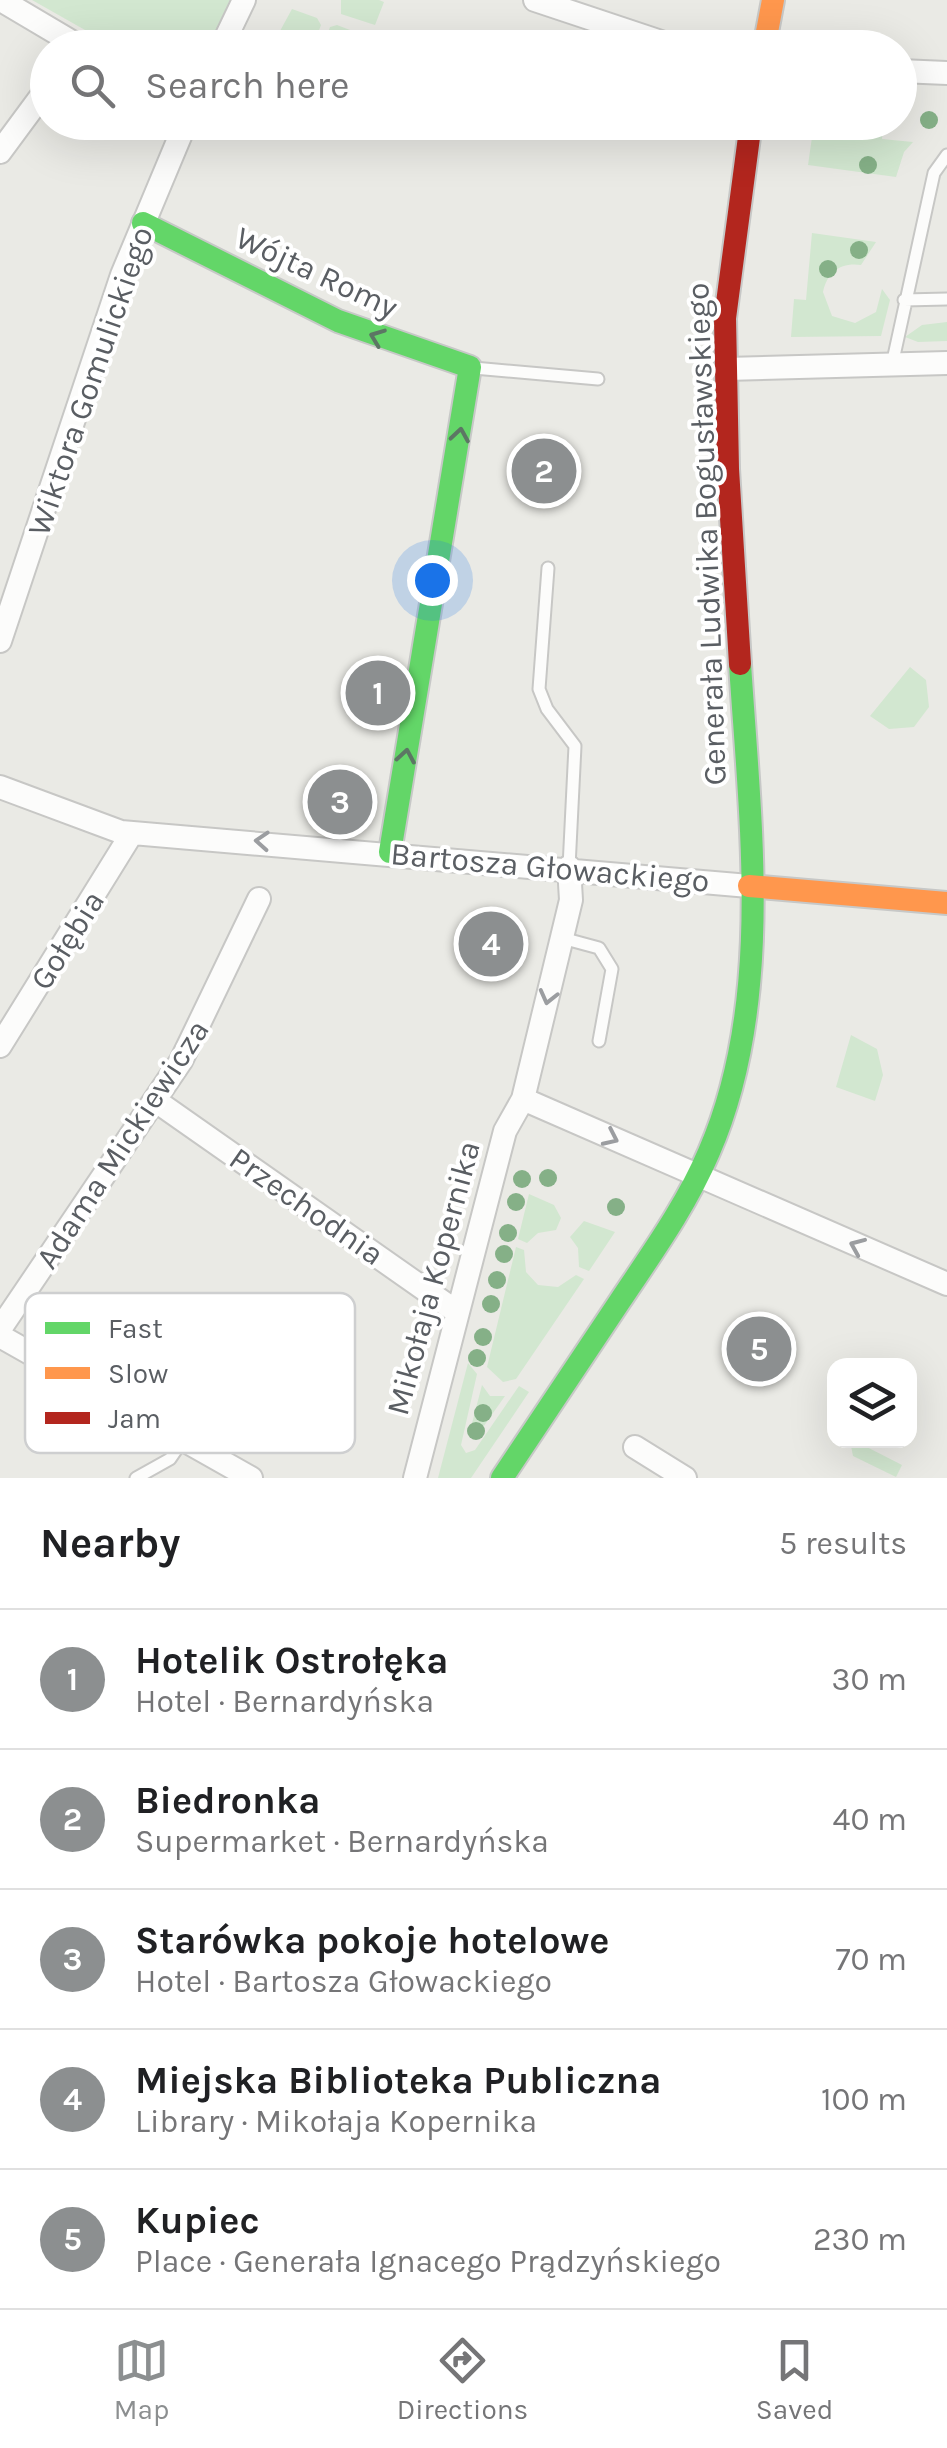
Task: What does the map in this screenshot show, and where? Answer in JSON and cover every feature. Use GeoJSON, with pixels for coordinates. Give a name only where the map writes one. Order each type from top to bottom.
{"type":"FeatureCollection","features":[{"type":"Feature","properties":{"kind":"street"},"geometry":{"type":"LineString","coordinates":[[0,0],[50,30]]}},
{"type":"Feature","properties":{"kind":"street"},"geometry":{"type":"LineString","coordinates":[[230,30],[244,0]]}},
{"type":"Feature","properties":{"kind":"street"},"geometry":{"type":"LineString","coordinates":[[535,0],[625,30]]}},
{"type":"Feature","properties":{"kind":"street"},"geometry":{"type":"LineString","coordinates":[[767,30],[773,0]]}},
{"type":"Feature","properties":{"kind":"street"},"geometry":{"type":"LineString","coordinates":[[917,72],[947,73]]}},
{"type":"Feature","properties":{"kind":"street"},"geometry":{"type":"LineString","coordinates":[[0,152],[30,111]]}},
{"type":"Feature","properties":{"kind":"street","name":"Wiktora Gomulickiego"},"geometry":{"type":"LineString","coordinates":[[0,641],[11,577],[122,274],[178,140]]}},
{"type":"Feature","properties":{"kind":"street","name":"Generała Ludwika Bogusławskiego"},"geometry":{"type":"LineString","coordinates":[[748,140],[728,269],[726,369],[749,886]]}},
{"type":"Feature","properties":{"kind":"street","name":"Wójta Romy"},"geometry":{"type":"LineString","coordinates":[[143,223],[338,321],[470,367]]}},
{"type":"Feature","properties":{"kind":"street"},"geometry":{"type":"LineString","coordinates":[[726,369],[947,363]]}},
{"type":"Feature","properties":{"kind":"street"},"geometry":{"type":"LineString","coordinates":[[390,852],[470,367]]}},
{"type":"Feature","properties":{"kind":"street","name":"Bartosza Głowackiego"},"geometry":{"type":"LineString","coordinates":[[0,787],[108,828],[132,833],[568,867],[749,886]]}},
{"type":"Feature","properties":{"kind":"street","name":"Gołębia"},"geometry":{"type":"LineString","coordinates":[[0,1046],[132,833]]}},
{"type":"Feature","properties":{"kind":"street","name":"Mikołaja Kopernika"},"geometry":{"type":"LineString","coordinates":[[415,1478],[508,1120],[523,1099],[571,900],[568,867]]}},
{"type":"Feature","properties":{"kind":"street"},"geometry":{"type":"LineString","coordinates":[[502,1478],[675,1222],[700,1178],[736,1063],[746,984],[749,886],[947,904]]}},
{"type":"Feature","properties":{"kind":"street","name":"Adama Mickiewicza"},"geometry":{"type":"LineString","coordinates":[[27,1293],[156,1100],[205,1017],[260,899]]}},
{"type":"Feature","properties":{"kind":"street"},"geometry":{"type":"LineString","coordinates":[[523,1099],[947,1284]]}},
{"type":"Feature","properties":{"kind":"street","name":"Przechodnia"},"geometry":{"type":"LineString","coordinates":[[156,1100],[458,1312]]}},
{"type":"Feature","properties":{"kind":"street","name":"Adama Mickiewicza"},"geometry":{"type":"LineString","coordinates":[[0,1333],[25,1296]]}},
{"type":"Feature","properties":{"kind":"street"},"geometry":{"type":"LineString","coordinates":[[0,1333],[25,1348]]}},
{"type":"Feature","properties":{"kind":"street"},"geometry":{"type":"LineString","coordinates":[[636,1447],[685,1478]]}},
{"type":"Feature","properties":{"kind":"street"},"geometry":{"type":"LineString","coordinates":[[206,1453],[250,1478]]}},
{"type":"Feature","properties":{"kind":"lane"},"geometry":{"type":"LineString","coordinates":[[892,365],[934,173],[947,155]]}},
{"type":"Feature","properties":{"kind":"lane"},"geometry":{"type":"LineString","coordinates":[[904,300],[947,299]]}},
{"type":"Feature","properties":{"kind":"lane"},"geometry":{"type":"LineString","coordinates":[[470,367],[522,376],[598,379]]}},
{"type":"Feature","properties":{"kind":"lane"},"geometry":{"type":"LineString","coordinates":[[548,568],[539,689],[541,699],[575,746],[568,867]]}},
{"type":"Feature","properties":{"kind":"lane"},"geometry":{"type":"LineString","coordinates":[[562,938],[598,948],[612,968],[598,1041]]}},
{"type":"Feature","properties":{"kind":"lane"},"geometry":{"type":"LineString","coordinates":[[136,1478],[174,1453]]}},
{"type":"Feature","properties":{"kind":"green space"},"geometry":{"type":"Polygon","coordinates":[[[32,0],[230,0],[216,30],[85,30],[32,0]]]}},
{"type":"Feature","properties":{"kind":"green space"},"geometry":{"type":"Polygon","coordinates":[[[341,0],[384,2],[375,25],[341,14],[341,0]]]}},
{"type":"Feature","properties":{"kind":"green space"},"geometry":{"type":"Polygon","coordinates":[[[292,9],[317,18],[321,25],[319,30],[281,30],[292,9]]]}},
{"type":"Feature","properties":{"kind":"green space"},"geometry":{"type":"Polygon","coordinates":[[[812,140],[913,142],[904,152],[896,177],[808,165],[812,140]]]}},
{"type":"Feature","properties":{"kind":"green space"},"geometry":{"type":"Polygon","coordinates":[[[812,233],[876,242],[861,265],[847,265],[832,274],[823,292],[832,316],[855,323],[876,312],[882,289],[890,300],[881,336],[791,337],[794,299],[806,300],[812,233]]]}},
{"type":"Feature","properties":{"kind":"green space"},"geometry":{"type":"Polygon","coordinates":[[[947,322],[947,341],[918,342],[905,337],[922,325],[947,322]]]}},
{"type":"Feature","properties":{"kind":"green space"},"geometry":{"type":"Polygon","coordinates":[[[910,667],[926,680],[929,707],[914,727],[889,729],[870,716],[910,667]]]}},
{"type":"Feature","properties":{"kind":"green space"},"geometry":{"type":"Polygon","coordinates":[[[851,1035],[877,1049],[883,1075],[875,1101],[836,1087],[851,1035]]]}},
{"type":"Feature","properties":{"kind":"green space"},"geometry":{"type":"Polygon","coordinates":[[[529,1194],[554,1205],[561,1218],[556,1230],[538,1233],[527,1243],[518,1239],[529,1194]]]}},
{"type":"Feature","properties":{"kind":"green space"},"geometry":{"type":"Polygon","coordinates":[[[584,1221],[615,1232],[589,1271],[579,1267],[578,1248],[570,1237],[584,1221]]]}},
{"type":"Feature","properties":{"kind":"green space"},"geometry":{"type":"Polygon","coordinates":[[[516,1247],[524,1250],[526,1272],[538,1285],[558,1287],[576,1275],[584,1279],[516,1379],[503,1382],[487,1367],[516,1247]]]}},
{"type":"Feature","properties":{"kind":"green space"},"geometry":{"type":"Polygon","coordinates":[[[468,1363],[477,1374],[461,1445],[466,1453],[475,1450],[519,1386],[529,1392],[471,1478],[438,1478],[468,1363]]]}},
{"type":"Feature","properties":{"kind":"green space"},"geometry":{"type":"Polygon","coordinates":[[[482,1385],[490,1396],[505,1396],[474,1440],[469,1435],[482,1385]]]}},
{"type":"Feature","properties":{"kind":"green space"},"geometry":{"type":"Polygon","coordinates":[[[851,1448],[869,1448],[902,1465],[896,1477],[853,1456],[851,1448]]]}},
{"type":"Feature","properties":{"kind":"traffic: fast"},"geometry":{"type":"LineString","coordinates":[[143,223],[338,321],[470,367],[390,852]]}},
{"type":"Feature","properties":{"kind":"traffic: fast"},"geometry":{"type":"LineString","coordinates":[[502,1478],[679,1210],[709,1152],[729,1095],[743,1035],[753,911],[740,664]]}},
{"type":"Feature","properties":{"kind":"traffic: slow"},"geometry":{"type":"LineString","coordinates":[[767,30],[773,0]]}},
{"type":"Feature","properties":{"kind":"traffic: slow"},"geometry":{"type":"LineString","coordinates":[[749,886],[947,903]]}},
{"type":"Feature","properties":{"kind":"traffic: jam"},"geometry":{"type":"LineString","coordinates":[[740,664],[728,469],[725,318],[749,140]]}},
{"type":"Feature","properties":{"kind":"place","name":"Biedronka"},"geometry":{"type":"Point","coordinates":[544,471]}},
{"type":"Feature","properties":{"kind":"place","name":"Hotelik Ostrołęka"},"geometry":{"type":"Point","coordinates":[378,693]}},
{"type":"Feature","properties":{"kind":"place","name":"Starówka pokoje hotelowe"},"geometry":{"type":"Point","coordinates":[340,802]}},
{"type":"Feature","properties":{"kind":"place","name":"Miejska Biblioteka Publiczna"},"geometry":{"type":"Point","coordinates":[491,944]}},
{"type":"Feature","properties":{"kind":"place","name":"Kupiec"},"geometry":{"type":"Point","coordinates":[759,1349]}}]}
